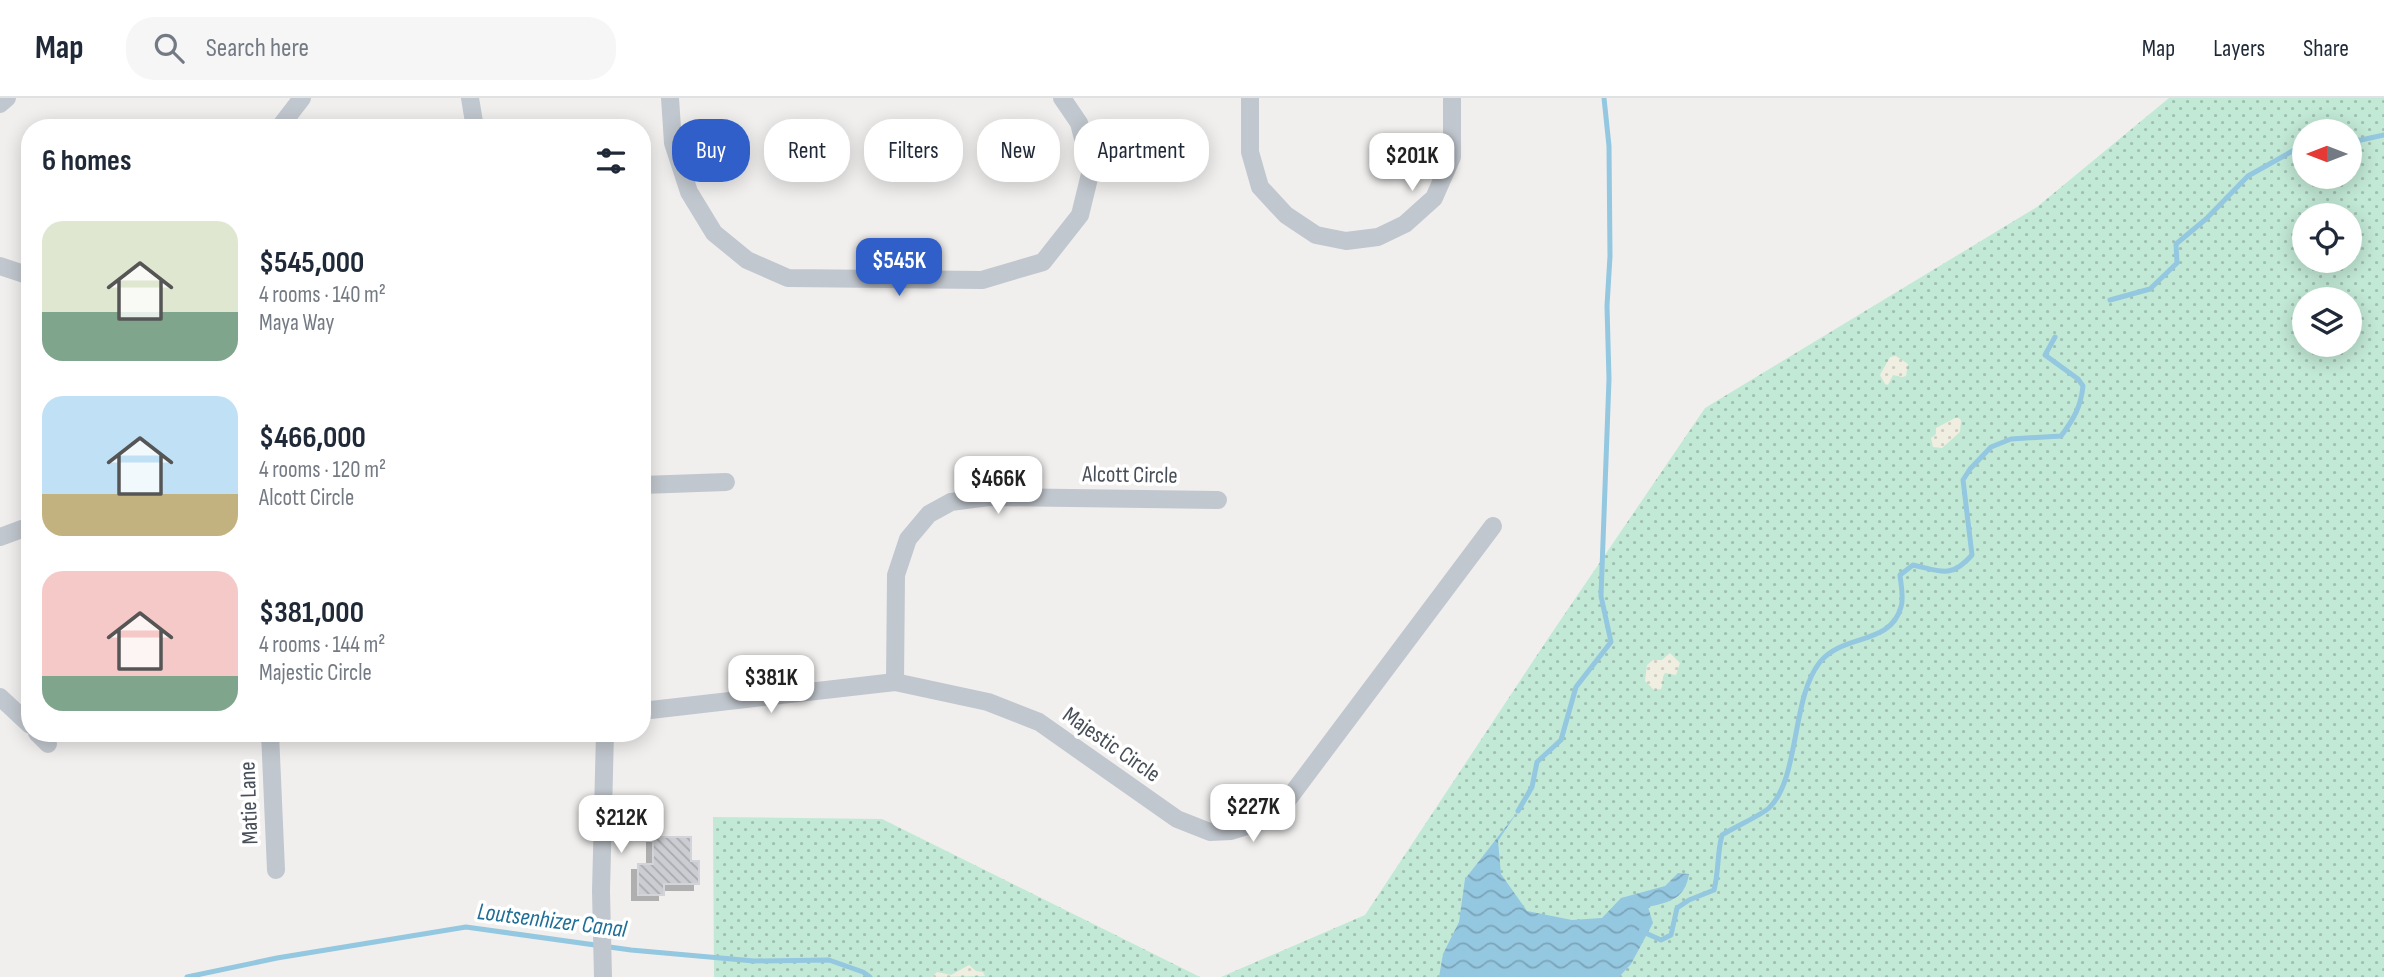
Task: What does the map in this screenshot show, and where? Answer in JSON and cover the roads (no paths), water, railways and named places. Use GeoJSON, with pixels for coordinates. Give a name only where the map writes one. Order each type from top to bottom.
{"type":"FeatureCollection","features":[{"type":"Feature","properties":{"kind":"street"},"geometry":{"type":"LineString","coordinates":[[0,104],[7,98]]}},
{"type":"Feature","properties":{"kind":"street"},"geometry":{"type":"LineString","coordinates":[[286,119],[302,98]]}},
{"type":"Feature","properties":{"kind":"street"},"geometry":{"type":"LineString","coordinates":[[470,98],[474,119]]}},
{"type":"Feature","properties":{"kind":"street"},"geometry":{"type":"LineString","coordinates":[[670,98],[673,144],[689,192],[714,233],[747,260],[788,278],[982,280],[1043,262],[1080,215],[1091,170],[1079,123],[1062,98]]}},
{"type":"Feature","properties":{"kind":"street"},"geometry":{"type":"LineString","coordinates":[[1250,98],[1250,152],[1260,187],[1286,215],[1316,235],[1346,241],[1378,237],[1405,225],[1434,198],[1452,157],[1452,98]]}},
{"type":"Feature","properties":{"kind":"street"},"geometry":{"type":"LineString","coordinates":[[0,266],[21,273]]}},
{"type":"Feature","properties":{"kind":"street"},"geometry":{"type":"LineString","coordinates":[[651,485],[726,482]]}},
{"type":"Feature","properties":{"kind":"street","name":"Alcott Circle"},"geometry":{"type":"LineString","coordinates":[[895,682],[896,575],[908,539],[929,514],[951,502],[989,497],[1218,500]]}},
{"type":"Feature","properties":{"kind":"street","name":"Majestic Circle"},"geometry":{"type":"LineString","coordinates":[[651,709],[895,682],[988,702],[1039,722],[1177,819],[1210,832],[1231,831],[1257,823],[1283,806],[1493,526]]}},
{"type":"Feature","properties":{"kind":"street"},"geometry":{"type":"LineString","coordinates":[[0,537],[21,529]]}},
{"type":"Feature","properties":{"kind":"street"},"geometry":{"type":"LineString","coordinates":[[0,697],[21,717]]}},
{"type":"Feature","properties":{"kind":"street","name":"Matie Lane"},"geometry":{"type":"LineString","coordinates":[[270,742],[276,870]]}},
{"type":"Feature","properties":{"kind":"street"},"geometry":{"type":"LineString","coordinates":[[603,977],[601,891],[605,742]]}},
{"type":"Feature","properties":{"kind":"water"},"geometry":{"type":"Polygon","coordinates":[[[1518,811],[1498,841],[1501,874],[1527,911],[1572,920],[1602,918],[1621,898],[1665,886],[1678,873],[1689,874],[1680,894],[1648,907],[1653,923],[1631,964],[1619,977],[1439,977],[1443,954],[1459,922],[1465,879],[1518,811]]]}},
{"type":"Feature","properties":{"kind":"waterway"},"geometry":{"type":"LineString","coordinates":[[1518,811],[1532,787],[1537,762],[1561,740],[1576,687],[1611,642],[1601,596],[1609,379],[1607,306],[1610,256],[1609,146],[1604,98]]}},
{"type":"Feature","properties":{"kind":"waterway"},"geometry":{"type":"LineString","coordinates":[[2362,140],[2384,135]]}},
{"type":"Feature","properties":{"kind":"waterway"},"geometry":{"type":"LineString","coordinates":[[2110,300],[2150,289],[2177,263],[2176,244],[2206,219],[2248,176],[2292,151]]}},
{"type":"Feature","properties":{"kind":"waterway"},"geometry":{"type":"LineString","coordinates":[[1641,931],[1661,940],[1671,935],[1677,908],[1714,890],[1722,835],[1765,811],[1779,795],[1786,778],[1804,696],[1820,662],[1841,647],[1887,628],[1895,619],[1902,603],[1900,575],[1913,565],[1938,571],[1951,570],[1958,568],[1972,555],[1963,480],[1970,469],[1991,447],[2011,439],[2061,436],[2066,430],[2079,406],[2083,386],[2078,379],[2045,355],[2055,337]]}},
{"type":"Feature","properties":{"kind":"waterway","name":"Loutsenhizer Canal"},"geometry":{"type":"LineString","coordinates":[[187,977],[277,958],[466,927],[631,950],[754,961],[829,960],[870,977]]}}]}
